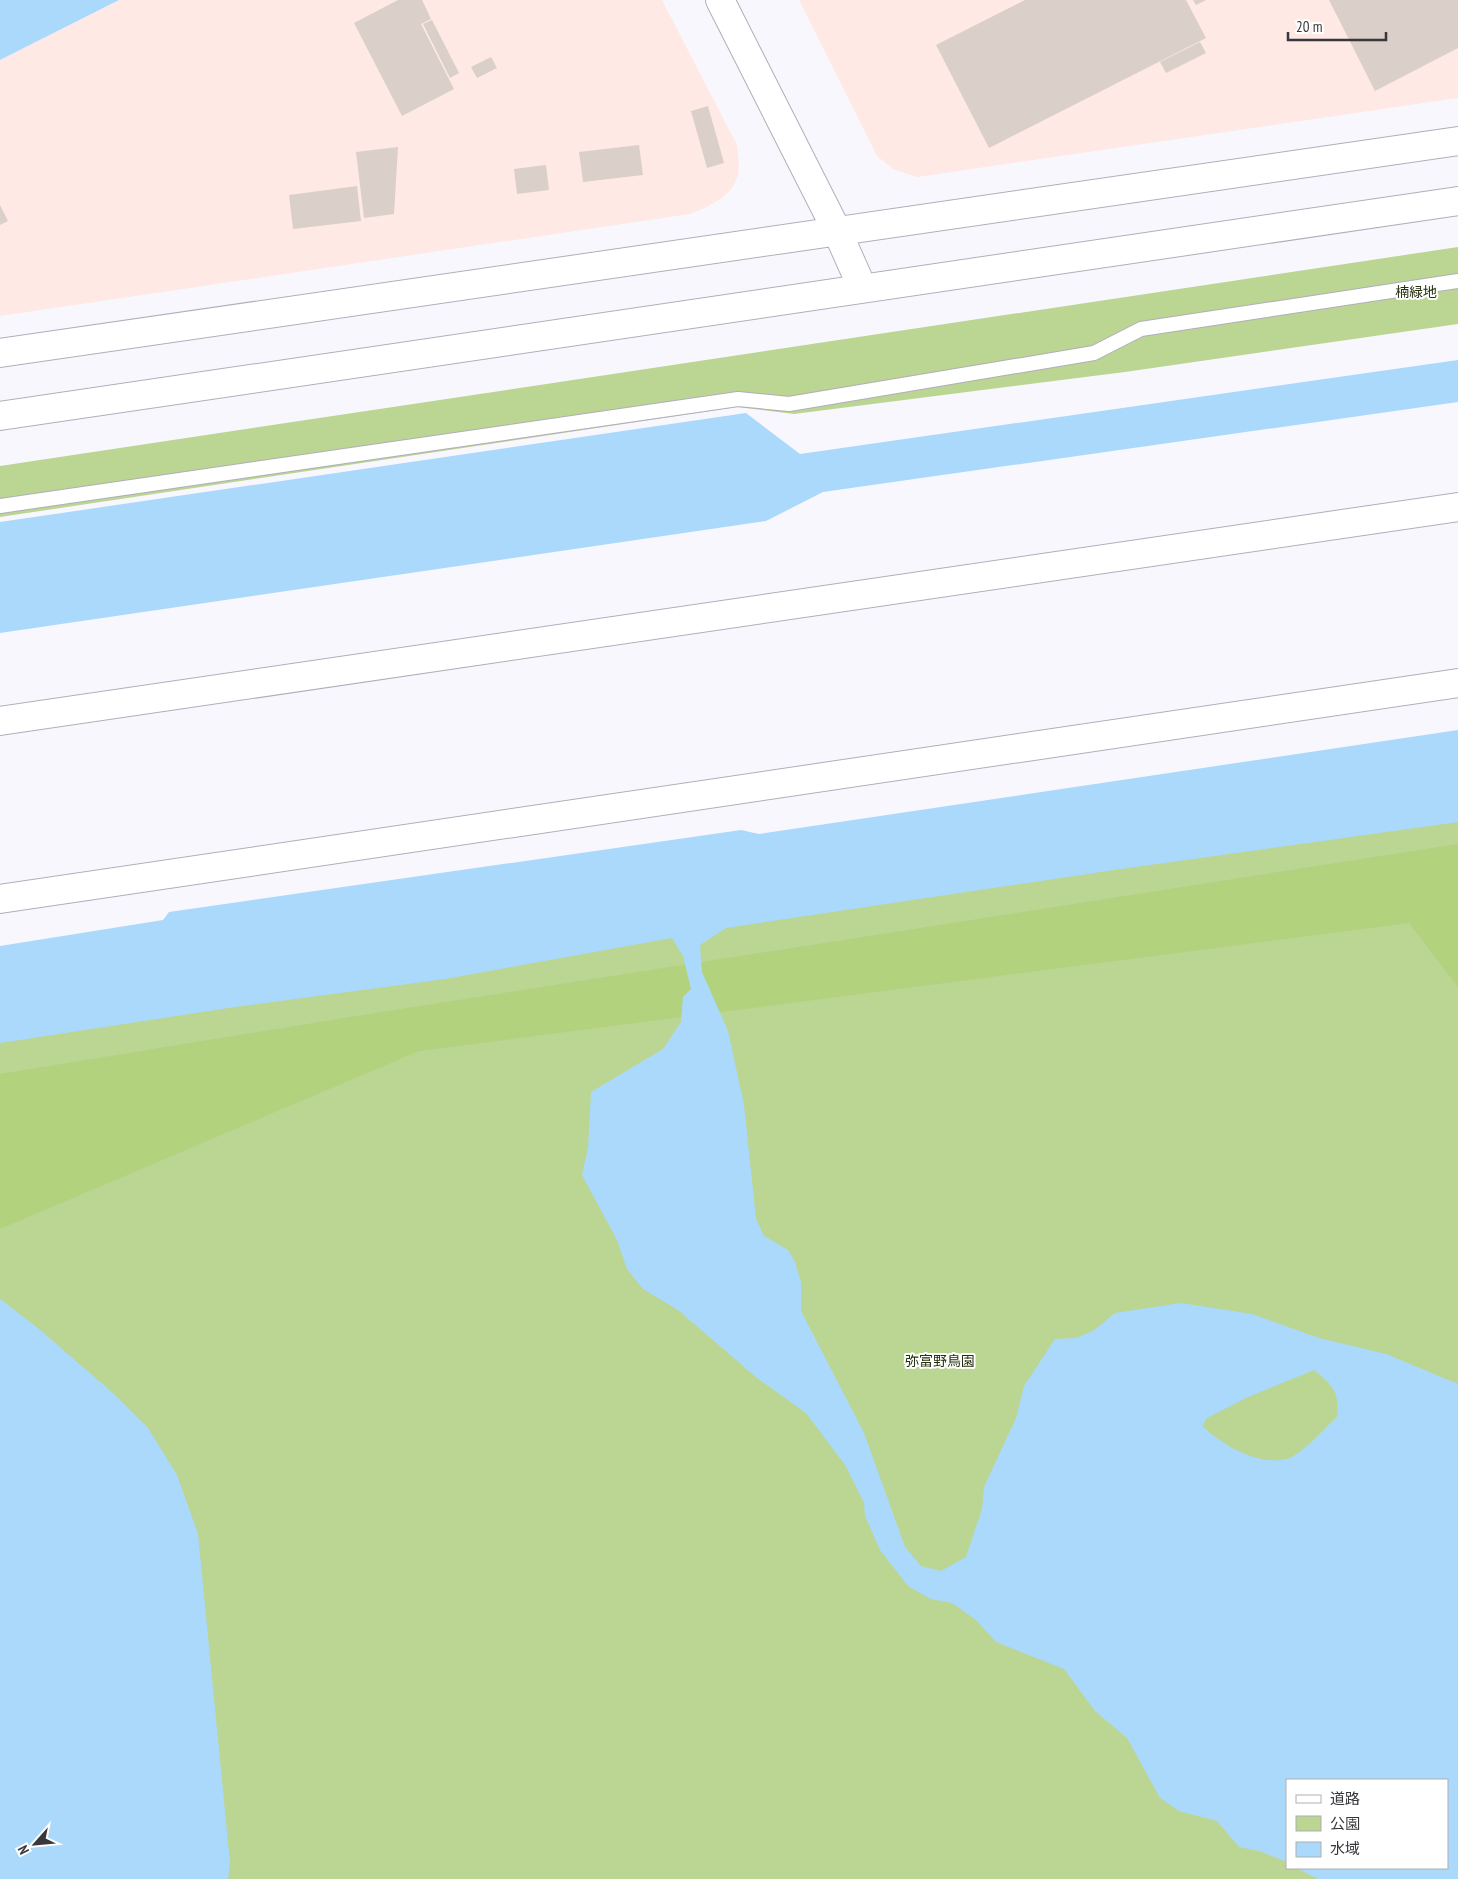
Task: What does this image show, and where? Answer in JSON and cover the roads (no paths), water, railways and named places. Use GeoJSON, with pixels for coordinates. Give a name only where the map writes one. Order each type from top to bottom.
{"type":"FeatureCollection","features":[{"type":"Feature","properties":{"kind":"street"},"geometry":{"type":"LineString","coordinates":[[720,0],[838,233],[862,287]]}},
{"type":"Feature","properties":{"kind":"street"},"geometry":{"type":"LineString","coordinates":[[0,353],[838,233],[1458,141]]}},
{"type":"Feature","properties":{"kind":"street"},"geometry":{"type":"LineString","coordinates":[[0,416],[862,287],[1458,201]]}},
{"type":"Feature","properties":{"kind":"street"},"geometry":{"type":"LineString","coordinates":[[0,721],[1458,507]]}},
{"type":"Feature","properties":{"kind":"street"},"geometry":{"type":"LineString","coordinates":[[0,899],[1458,683]]}},
{"type":"Feature","properties":{"kind":"lane"},"geometry":{"type":"LineString","coordinates":[[0,506],[738,399],[789,404],[1094,353],[1141,329],[1458,280]]}},
{"type":"Feature","properties":{"kind":"water"},"geometry":{"type":"Polygon","coordinates":[[[0,0],[119,0],[0,60],[0,0]]]}},
{"type":"Feature","properties":{"kind":"water"},"geometry":{"type":"Polygon","coordinates":[[[1458,360],[1458,402],[823,492],[766,521],[0,633],[0,522],[746,413],[800,454],[1458,360]]]}},
{"type":"Feature","properties":{"kind":"water"},"geometry":{"type":"Polygon","coordinates":[[[1458,730],[1458,822],[1114,870],[726,928],[700,945],[702,972],[728,1031],[744,1105],[756,1219],[764,1236],[788,1250],[795,1262],[801,1282],[801,1311],[864,1433],[905,1547],[921,1566],[941,1571],[966,1557],[982,1509],[984,1487],[1016,1418],[1024,1386],[1055,1339],[1076,1338],[1093,1331],[1115,1313],[1181,1303],[1252,1314],[1319,1338],[1386,1354],[1458,1384],[1458,1879],[1318,1879],[1298,1869],[1448,1869],[1448,1779],[1286,1779],[1286,1862],[1259,1851],[1239,1847],[1217,1821],[1179,1811],[1160,1798],[1127,1738],[1095,1711],[1064,1669],[996,1642],[976,1620],[952,1603],[931,1599],[908,1586],[880,1550],[865,1516],[864,1503],[845,1465],[806,1413],[757,1378],[678,1310],[643,1289],[627,1269],[617,1240],[582,1175],[588,1148],[591,1092],[663,1049],[681,1022],[683,997],[691,989],[683,956],[672,938],[445,979],[235,1007],[0,1043],[0,946],[163,920],[169,912],[741,830],[759,834],[1458,730]],[[1314,1370],[1246,1398],[1207,1418],[1202,1426],[1230,1447],[1252,1457],[1276,1460],[1287,1459],[1299,1453],[1337,1417],[1336,1395],[1330,1384],[1314,1370]]]}},
{"type":"Feature","properties":{"kind":"water"},"geometry":{"type":"Polygon","coordinates":[[[0,1299],[39,1329],[114,1394],[148,1428],[177,1475],[198,1534],[230,1863],[228,1879],[0,1879],[0,1299]]]}},
{"type":"Feature","properties":{"kind":"park label","name":"楠緑地"},"geometry":{"type":"Point","coordinates":[1416,292]}},
{"type":"Feature","properties":{"kind":"park label","name":"弥富野鳥園"},"geometry":{"type":"Point","coordinates":[940,1361]}}]}
